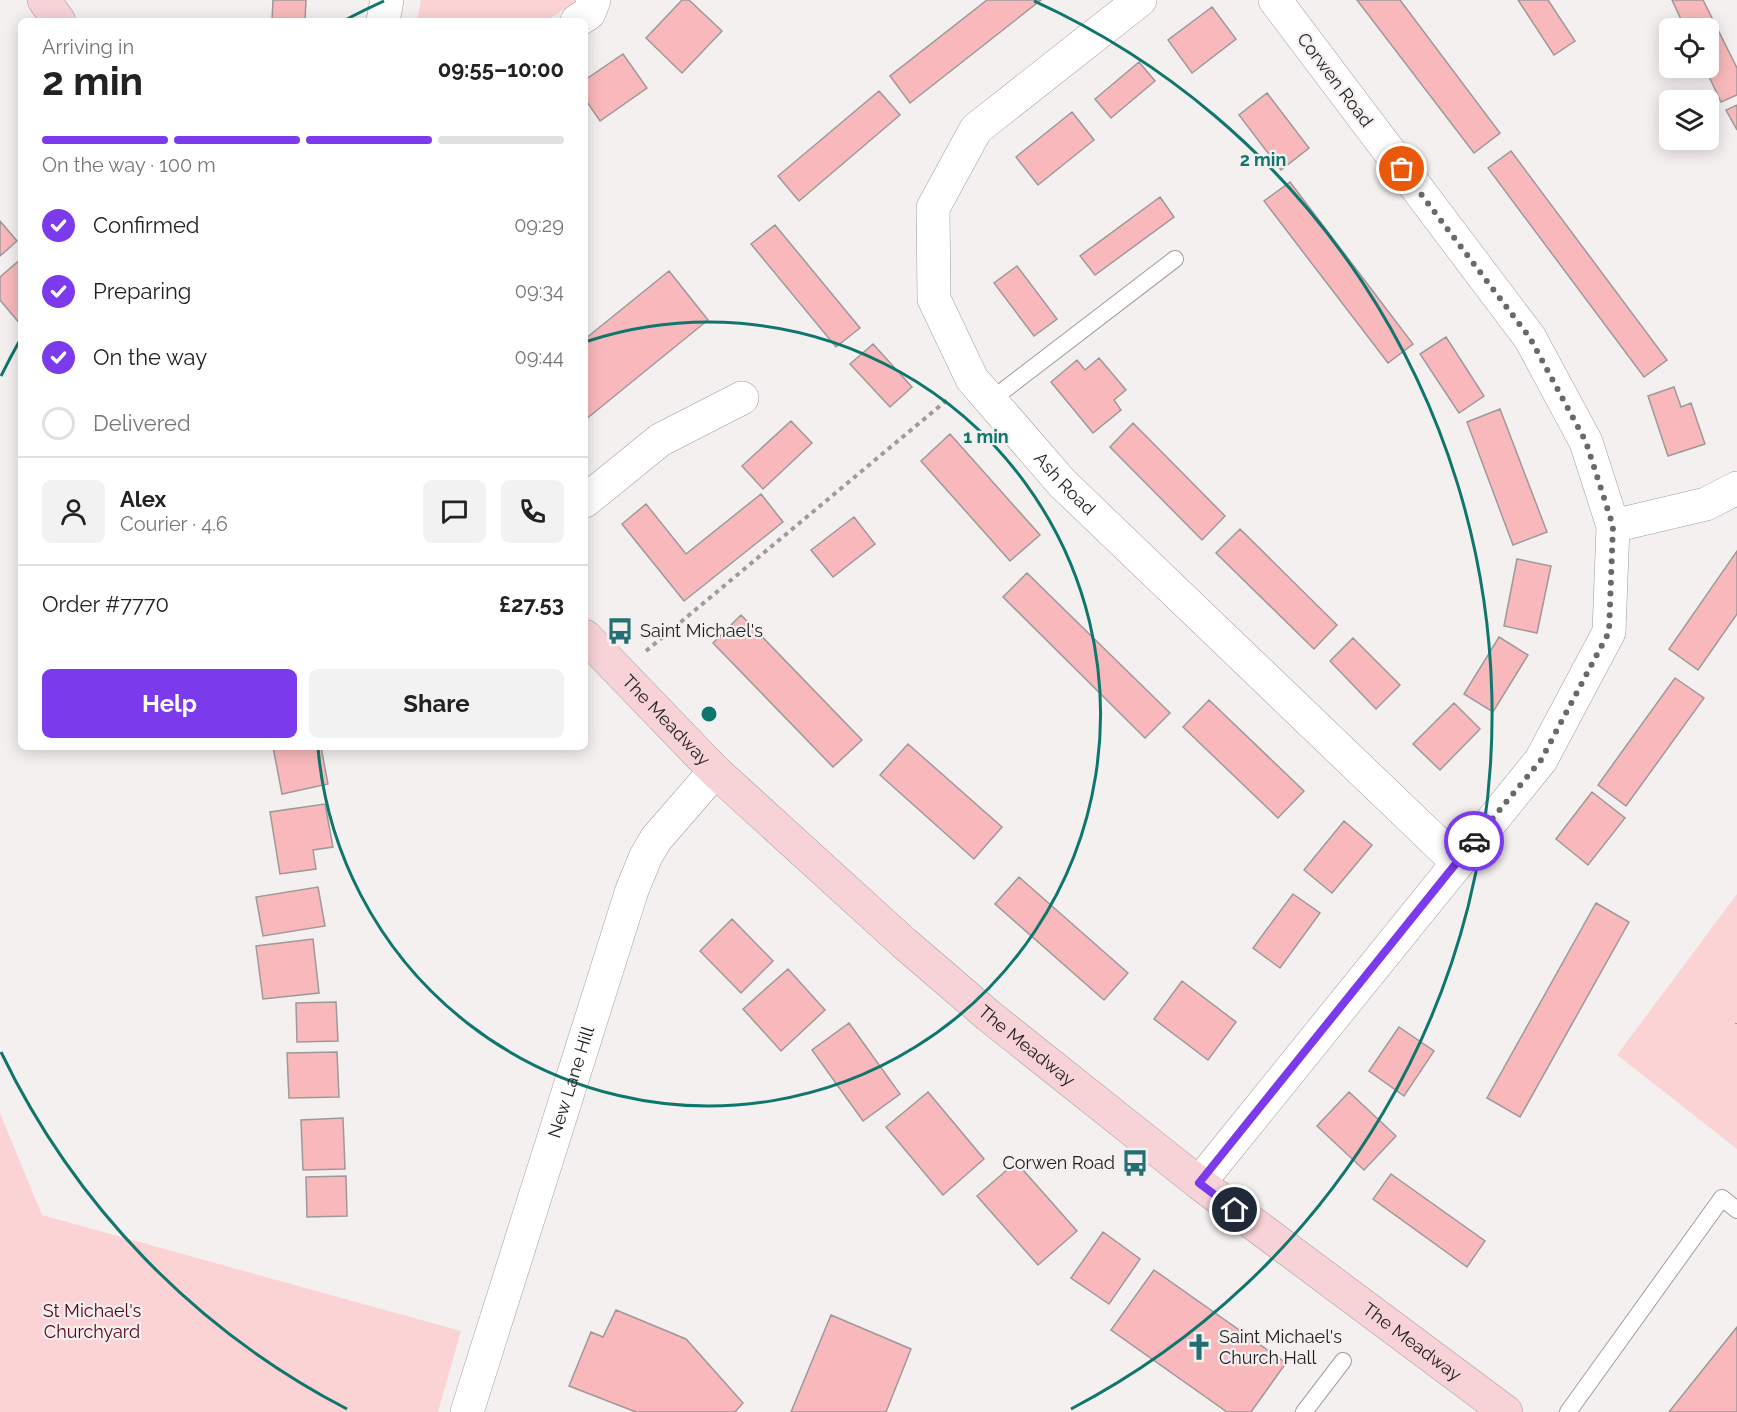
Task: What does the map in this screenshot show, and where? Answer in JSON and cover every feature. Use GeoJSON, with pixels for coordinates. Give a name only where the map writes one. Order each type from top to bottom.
{"type":"FeatureCollection","features":[{"type":"Feature","properties":{"kind":"street"},"geometry":{"type":"LineString","coordinates":[[44,0],[57,18]]}},
{"type":"Feature","properties":{"kind":"street"},"geometry":{"type":"LineString","coordinates":[[384,18],[387,0]]}},
{"type":"Feature","properties":{"kind":"street"},"geometry":{"type":"LineString","coordinates":[[581,18],[589,13],[594,0]]}},
{"type":"Feature","properties":{"kind":"street","name":"Ash Road"},"geometry":{"type":"LineString","coordinates":[[1140,0],[976,129],[933,208],[934,299],[982,390],[1062,483],[1457,862]]}},
{"type":"Feature","properties":{"kind":"street","name":"Corwen Road"},"geometry":{"type":"LineString","coordinates":[[1199,1183],[1541,760],[1609,632],[1613,526],[1586,442],[1530,338],[1275,0]]}},
{"type":"Feature","properties":{"kind":"street"},"geometry":{"type":"LineString","coordinates":[[588,499],[660,440],[742,398]]}},
{"type":"Feature","properties":{"kind":"street"},"geometry":{"type":"LineString","coordinates":[[1613,526],[1706,504],[1737,488]]}},
{"type":"Feature","properties":{"kind":"street","name":"The Meadway"},"geometry":{"type":"LineString","coordinates":[[588,639],[715,771],[904,943],[981,1009],[1199,1183],[1506,1412]]}},
{"type":"Feature","properties":{"kind":"street","name":"New Lane Hill"},"geometry":{"type":"LineString","coordinates":[[467,1412],[632,890],[646,856],[656,839],[715,771]]}},
{"type":"Feature","properties":{"kind":"lane"},"geometry":{"type":"LineString","coordinates":[[982,390],[1175,259]]}},
{"type":"Feature","properties":{"kind":"lane"},"geometry":{"type":"LineString","coordinates":[[1568,1412],[1722,1198],[1737,1210]]}},
{"type":"Feature","properties":{"kind":"lane"},"geometry":{"type":"LineString","coordinates":[[1304,1412],[1343,1362]]}},
{"type":"Feature","properties":{"kind":"path"},"geometry":{"type":"LineString","coordinates":[[620,672],[982,390]]}},
{"type":"Feature","properties":{"kind":"green space"},"geometry":{"type":"Polygon","coordinates":[[[421,0],[578,0],[551,18],[418,18],[421,0]]]}},
{"type":"Feature","properties":{"kind":"green space"},"geometry":{"type":"Polygon","coordinates":[[[1737,894],[1737,1149],[1617,1055],[1737,894]]]}},
{"type":"Feature","properties":{"kind":"green space","name":"St Michael's Churchyard"},"geometry":{"type":"Polygon","coordinates":[[[0,1113],[42,1215],[461,1331],[438,1412],[0,1412],[0,1113]]]}},
{"type":"Feature","properties":{"kind":"building"},"geometry":{"type":"Polygon","coordinates":[[[273,0],[306,0],[305,18],[272,18],[273,0]]]}},
{"type":"Feature","properties":{"kind":"building"},"geometry":{"type":"Polygon","coordinates":[[[682,0],[689,0],[722,31],[682,73],[646,38],[682,0]]]}},
{"type":"Feature","properties":{"kind":"building"},"geometry":{"type":"Polygon","coordinates":[[[987,0],[1041,0],[910,103],[890,76],[987,0]]]}},
{"type":"Feature","properties":{"kind":"building"},"geometry":{"type":"Polygon","coordinates":[[[1357,0],[1400,0],[1500,133],[1474,153],[1357,0]]]}},
{"type":"Feature","properties":{"kind":"building"},"geometry":{"type":"Polygon","coordinates":[[[1518,0],[1548,0],[1575,41],[1554,55],[1518,0]]]}},
{"type":"Feature","properties":{"kind":"building"},"geometry":{"type":"Polygon","coordinates":[[[1672,0],[1703,0],[1712,18],[1680,18],[1672,0]]]}},
{"type":"Feature","properties":{"kind":"building"},"geometry":{"type":"Polygon","coordinates":[[[1212,7],[1236,39],[1192,73],[1168,40],[1212,7]]]}},
{"type":"Feature","properties":{"kind":"building"},"geometry":{"type":"Polygon","coordinates":[[[1719,32],[1737,68],[1737,95],[1721,102],[1719,90],[1715,90],[1710,78],[1719,78],[1719,32]]]}},
{"type":"Feature","properties":{"kind":"building"},"geometry":{"type":"Polygon","coordinates":[[[623,54],[647,88],[600,121],[588,103],[588,78],[623,54]]]}},
{"type":"Feature","properties":{"kind":"building"},"geometry":{"type":"Polygon","coordinates":[[[1139,62],[1155,81],[1111,118],[1095,99],[1139,62]]]}},
{"type":"Feature","properties":{"kind":"building"},"geometry":{"type":"Polygon","coordinates":[[[879,91],[900,115],[799,201],[778,176],[879,91]]]}},
{"type":"Feature","properties":{"kind":"building"},"geometry":{"type":"Polygon","coordinates":[[[1267,93],[1309,148],[1281,170],[1239,115],[1267,93]]]}},
{"type":"Feature","properties":{"kind":"building"},"geometry":{"type":"Polygon","coordinates":[[[1737,105],[1737,130],[1726,110],[1737,105]]]}},
{"type":"Feature","properties":{"kind":"building"},"geometry":{"type":"Polygon","coordinates":[[[1072,112],[1094,140],[1038,185],[1016,157],[1072,112]]]}},
{"type":"Feature","properties":{"kind":"building"},"geometry":{"type":"Polygon","coordinates":[[[1511,151],[1667,360],[1644,377],[1488,168],[1511,151]]]}},
{"type":"Feature","properties":{"kind":"building"},"geometry":{"type":"Polygon","coordinates":[[[1290,182],[1413,344],[1388,363],[1264,201],[1290,182]]]}},
{"type":"Feature","properties":{"kind":"building"},"geometry":{"type":"Polygon","coordinates":[[[1160,197],[1174,217],[1095,275],[1080,256],[1160,197]]]}},
{"type":"Feature","properties":{"kind":"building"},"geometry":{"type":"Polygon","coordinates":[[[0,221],[17,241],[0,256],[0,221]]]}},
{"type":"Feature","properties":{"kind":"building"},"geometry":{"type":"Polygon","coordinates":[[[775,225],[860,328],[836,347],[751,244],[775,225]]]}},
{"type":"Feature","properties":{"kind":"building"},"geometry":{"type":"Polygon","coordinates":[[[18,262],[18,321],[0,300],[0,277],[18,262]]]}},
{"type":"Feature","properties":{"kind":"building"},"geometry":{"type":"Polygon","coordinates":[[[1017,266],[1057,319],[1034,336],[994,283],[1017,266]]]}},
{"type":"Feature","properties":{"kind":"building"},"geometry":{"type":"Polygon","coordinates":[[[669,271],[708,320],[588,418],[588,337],[669,271]]]}},
{"type":"Feature","properties":{"kind":"building"},"geometry":{"type":"Polygon","coordinates":[[[1446,337],[1484,396],[1459,413],[1420,354],[1446,337]]]}},
{"type":"Feature","properties":{"kind":"building"},"geometry":{"type":"Polygon","coordinates":[[[873,344],[912,387],[890,407],[850,364],[873,344]]]}},
{"type":"Feature","properties":{"kind":"building"},"geometry":{"type":"Polygon","coordinates":[[[1099,358],[1126,390],[1114,400],[1121,410],[1093,433],[1051,382],[1077,360],[1085,370],[1099,358]]]}},
{"type":"Feature","properties":{"kind":"building"},"geometry":{"type":"Polygon","coordinates":[[[1674,387],[1681,407],[1691,403],[1705,444],[1668,456],[1648,396],[1674,387]]]}},
{"type":"Feature","properties":{"kind":"building"},"geometry":{"type":"Polygon","coordinates":[[[1500,409],[1547,532],[1513,545],[1467,422],[1500,409]]]}},
{"type":"Feature","properties":{"kind":"building"},"geometry":{"type":"Polygon","coordinates":[[[791,421],[812,443],[763,489],[742,466],[791,421]]]}},
{"type":"Feature","properties":{"kind":"building"},"geometry":{"type":"Polygon","coordinates":[[[1133,423],[1225,516],[1202,540],[1110,447],[1133,423]]]}},
{"type":"Feature","properties":{"kind":"building"},"geometry":{"type":"Polygon","coordinates":[[[950,434],[1040,535],[1010,561],[921,461],[950,434]]]}},
{"type":"Feature","properties":{"kind":"building"},"geometry":{"type":"Polygon","coordinates":[[[761,494],[783,522],[684,601],[622,524],[646,504],[686,554],[761,494]]]}},
{"type":"Feature","properties":{"kind":"building"},"geometry":{"type":"Polygon","coordinates":[[[854,517],[875,544],[833,577],[811,550],[854,517]]]}},
{"type":"Feature","properties":{"kind":"building"},"geometry":{"type":"Polygon","coordinates":[[[1240,529],[1337,625],[1314,649],[1216,553],[1240,529]]]}},
{"type":"Feature","properties":{"kind":"building"},"geometry":{"type":"Polygon","coordinates":[[[1737,551],[1737,614],[1698,670],[1669,649],[1737,551]]]}},
{"type":"Feature","properties":{"kind":"building"},"geometry":{"type":"Polygon","coordinates":[[[1517,559],[1551,566],[1537,633],[1504,626],[1517,559]]]}},
{"type":"Feature","properties":{"kind":"building"},"geometry":{"type":"Polygon","coordinates":[[[1027,573],[1170,713],[1145,738],[1003,597],[1027,573]]]}},
{"type":"Feature","properties":{"kind":"building"},"geometry":{"type":"Polygon","coordinates":[[[741,615],[862,740],[833,767],[713,643],[741,615]]]}},
{"type":"Feature","properties":{"kind":"building"},"geometry":{"type":"Polygon","coordinates":[[[1499,637],[1528,655],[1493,712],[1464,694],[1499,637]]]}},
{"type":"Feature","properties":{"kind":"building"},"geometry":{"type":"Polygon","coordinates":[[[1353,638],[1400,685],[1376,709],[1330,661],[1353,638]]]}},
{"type":"Feature","properties":{"kind":"building"},"geometry":{"type":"Polygon","coordinates":[[[1675,678],[1704,698],[1626,806],[1598,785],[1675,678]]]}},
{"type":"Feature","properties":{"kind":"building"},"geometry":{"type":"Polygon","coordinates":[[[1209,700],[1304,791],[1278,818],[1183,727],[1209,700]]]}},
{"type":"Feature","properties":{"kind":"building"},"geometry":{"type":"Polygon","coordinates":[[[1454,703],[1480,729],[1440,770],[1413,744],[1454,703]]]}},
{"type":"Feature","properties":{"kind":"building"},"geometry":{"type":"Polygon","coordinates":[[[908,744],[1002,827],[974,859],[880,775],[908,744]]]}},
{"type":"Feature","properties":{"kind":"building"},"geometry":{"type":"Polygon","coordinates":[[[274,750],[322,750],[328,784],[282,794],[274,750]]]}},
{"type":"Feature","properties":{"kind":"building"},"geometry":{"type":"Polygon","coordinates":[[[1592,792],[1625,818],[1588,865],[1556,839],[1592,792]]]}},
{"type":"Feature","properties":{"kind":"building"},"geometry":{"type":"Polygon","coordinates":[[[325,804],[333,847],[313,850],[316,869],[280,874],[270,812],[325,804]]]}},
{"type":"Feature","properties":{"kind":"building"},"geometry":{"type":"Polygon","coordinates":[[[1344,821],[1372,845],[1332,893],[1304,870],[1344,821]]]}},
{"type":"Feature","properties":{"kind":"building"},"geometry":{"type":"Polygon","coordinates":[[[1019,877],[1128,973],[1104,1000],[995,904],[1019,877]]]}},
{"type":"Feature","properties":{"kind":"building"},"geometry":{"type":"Polygon","coordinates":[[[318,887],[325,926],[263,936],[256,897],[318,887]]]}},
{"type":"Feature","properties":{"kind":"building"},"geometry":{"type":"Polygon","coordinates":[[[1293,894],[1320,913],[1280,968],[1253,948],[1293,894]]]}},
{"type":"Feature","properties":{"kind":"building"},"geometry":{"type":"Polygon","coordinates":[[[1596,903],[1629,922],[1520,1117],[1487,1098],[1596,903]]]}},
{"type":"Feature","properties":{"kind":"building"},"geometry":{"type":"Polygon","coordinates":[[[732,919],[773,961],[741,993],[700,951],[732,919]]]}},
{"type":"Feature","properties":{"kind":"building"},"geometry":{"type":"Polygon","coordinates":[[[313,939],[319,993],[263,999],[256,946],[313,939]]]}},
{"type":"Feature","properties":{"kind":"building"},"geometry":{"type":"Polygon","coordinates":[[[788,969],[825,1010],[781,1051],[743,1009],[788,969]]]}},
{"type":"Feature","properties":{"kind":"building"},"geometry":{"type":"Polygon","coordinates":[[[1182,981],[1236,1022],[1208,1060],[1154,1019],[1182,981]]]}},
{"type":"Feature","properties":{"kind":"building"},"geometry":{"type":"Polygon","coordinates":[[[336,1002],[338,1041],[297,1042],[296,1003],[336,1002]]]}},
{"type":"Feature","properties":{"kind":"building"},"geometry":{"type":"Polygon","coordinates":[[[849,1023],[900,1094],[863,1121],[812,1050],[849,1023]]]}},
{"type":"Feature","properties":{"kind":"building"},"geometry":{"type":"Polygon","coordinates":[[[1399,1027],[1434,1051],[1404,1096],[1369,1071],[1399,1027]]]}},
{"type":"Feature","properties":{"kind":"building"},"geometry":{"type":"Polygon","coordinates":[[[337,1052],[339,1097],[289,1098],[287,1053],[337,1052]]]}},
{"type":"Feature","properties":{"kind":"building"},"geometry":{"type":"Polygon","coordinates":[[[928,1092],[984,1159],[943,1195],[886,1127],[928,1092]]]}},
{"type":"Feature","properties":{"kind":"building"},"geometry":{"type":"Polygon","coordinates":[[[1349,1092],[1396,1136],[1364,1170],[1317,1126],[1349,1092]]]}},
{"type":"Feature","properties":{"kind":"building"},"geometry":{"type":"Polygon","coordinates":[[[343,1118],[345,1169],[303,1170],[301,1120],[343,1118]]]}},
{"type":"Feature","properties":{"kind":"building"},"geometry":{"type":"Polygon","coordinates":[[[1016,1162],[1077,1231],[1038,1265],[977,1196],[1016,1162]]]}},
{"type":"Feature","properties":{"kind":"building"},"geometry":{"type":"Polygon","coordinates":[[[1391,1174],[1485,1241],[1467,1267],[1373,1199],[1391,1174]]]}},
{"type":"Feature","properties":{"kind":"building"},"geometry":{"type":"Polygon","coordinates":[[[346,1176],[347,1216],[307,1217],[306,1177],[346,1176]]]}},
{"type":"Feature","properties":{"kind":"building"},"geometry":{"type":"Polygon","coordinates":[[[1103,1232],[1140,1259],[1109,1304],[1071,1278],[1103,1232]]]}},
{"type":"Feature","properties":{"kind":"building","name":"Saint Michael's Church Hall"},"geometry":{"type":"Polygon","coordinates":[[[1154,1270],[1286,1363],[1251,1412],[1227,1412],[1111,1330],[1154,1270]]]}},
{"type":"Feature","properties":{"kind":"building"},"geometry":{"type":"Polygon","coordinates":[[[616,1310],[686,1339],[743,1403],[735,1412],[636,1412],[569,1386],[591,1332],[603,1337],[616,1310]]]}},
{"type":"Feature","properties":{"kind":"building"},"geometry":{"type":"Polygon","coordinates":[[[831,1315],[911,1349],[886,1412],[791,1412],[831,1315]]]}},
{"type":"Feature","properties":{"kind":"building"},"geometry":{"type":"Polygon","coordinates":[[[1737,1327],[1737,1412],[1669,1412],[1737,1327]]]}},
{"type":"Feature","properties":{"kind":"way so far"},"geometry":{"type":"LineString","coordinates":[[1402,169],[1530,338],[1586,442],[1613,526],[1609,632],[1541,760],[1474,841]]}},
{"type":"Feature","properties":{"kind":"place","name":"Saint Michael's"},"geometry":{"type":"Point","coordinates":[620,631]}},
{"type":"Feature","properties":{"kind":"place","name":"Corwen Road"},"geometry":{"type":"Point","coordinates":[1135,1163]}},
{"type":"Feature","properties":{"kind":"place","name":"Saint Michael's Church Hall"},"geometry":{"type":"Point","coordinates":[1199,1347]}},
{"type":"Feature","properties":{"kind":"route"},"geometry":{"type":"LineString","coordinates":[[1235,1210],[1199,1183],[1474,841]]}}]}
